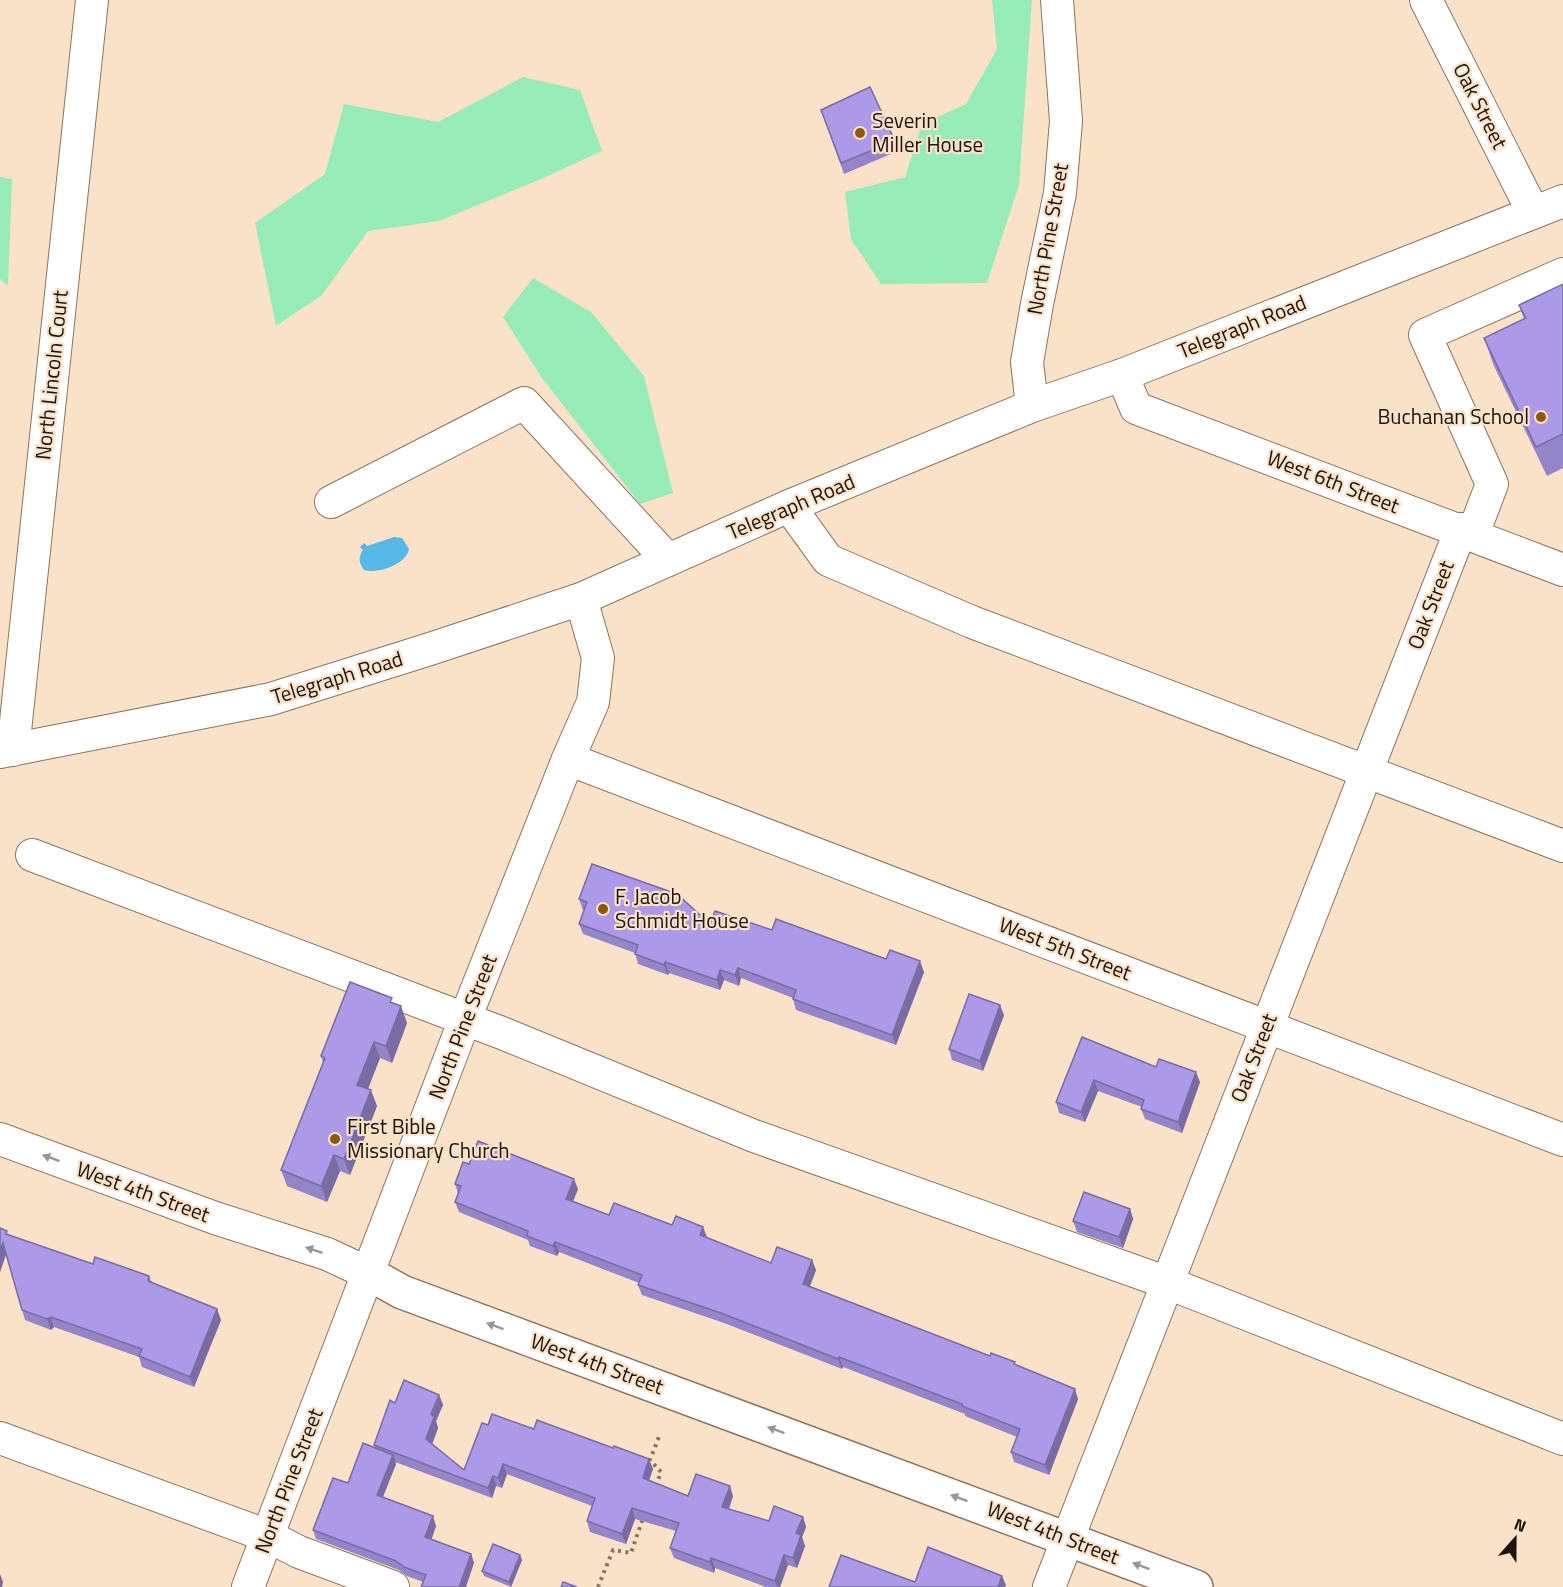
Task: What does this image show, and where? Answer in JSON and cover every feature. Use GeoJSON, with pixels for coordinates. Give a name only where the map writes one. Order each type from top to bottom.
{"type":"FeatureCollection","features":[{"type":"Feature","properties":{"kind":"main road","name":"West 4th Street"},"geometry":{"type":"LineString","coordinates":[[368,1273],[402,1292],[1196,1587]]}},
{"type":"Feature","properties":{"kind":"street","name":"North Lincoln Court"},"geometry":{"type":"LineString","coordinates":[[6,751],[92,0]]}},
{"type":"Feature","properties":{"kind":"street","name":"North Pine Street"},"geometry":{"type":"LineString","coordinates":[[1032,405],[1027,362],[1060,193],[1066,121],[1057,0]]}},
{"type":"Feature","properties":{"kind":"street","name":"Oak Street"},"geometry":{"type":"LineString","coordinates":[[1428,1],[1533,212]]}},
{"type":"Feature","properties":{"kind":"street","name":"Telegraph Road"},"geometry":{"type":"LineString","coordinates":[[6,751],[271,699],[581,598],[789,506],[1032,405],[1122,375],[1563,201]]}},
{"type":"Feature","properties":{"kind":"street","name":"Oak Street"},"geometry":{"type":"LineString","coordinates":[[1049,1587],[1266,1026],[1367,773],[1467,532],[1492,484],[1425,335],[1563,274]]}},
{"type":"Feature","properties":{"kind":"street","name":"West 6th Street"},"geometry":{"type":"LineString","coordinates":[[1122,375],[1136,408],[1563,570]]}},
{"type":"Feature","properties":{"kind":"street"},"geometry":{"type":"LineString","coordinates":[[331,502],[524,403],[668,560]]}},
{"type":"Feature","properties":{"kind":"street"},"geometry":{"type":"LineString","coordinates":[[789,506],[828,560],[972,622],[1563,846]]}},
{"type":"Feature","properties":{"kind":"street","name":"North Pine Street"},"geometry":{"type":"LineString","coordinates":[[248,1587],[465,1019],[568,759],[593,702],[598,658],[581,598]]}},
{"type":"Feature","properties":{"kind":"street","name":"West 5th Street"},"geometry":{"type":"LineString","coordinates":[[568,759],[1563,1140]]}},
{"type":"Feature","properties":{"kind":"street"},"geometry":{"type":"LineString","coordinates":[[32,855],[502,1033],[754,1136],[1168,1283],[1563,1439]]}},
{"type":"Feature","properties":{"kind":"street","name":"West 4th Street"},"geometry":{"type":"LineString","coordinates":[[0,1139],[215,1218],[327,1254],[368,1273]]}},
{"type":"Feature","properties":{"kind":"street"},"geometry":{"type":"LineString","coordinates":[[0,1438],[268,1536],[299,1552],[393,1587]]}},
{"type":"Feature","properties":{"kind":"path"},"geometry":{"type":"LineString","coordinates":[[653,1493],[661,1472],[650,1461],[660,1434]]}},
{"type":"Feature","properties":{"kind":"path"},"geometry":{"type":"LineString","coordinates":[[598,1587],[613,1550],[631,1553],[645,1514]]}},
{"type":"Feature","properties":{"kind":"green space"},"geometry":{"type":"Polygon","coordinates":[[[992,0],[1032,0],[1019,185],[987,283],[881,284],[851,239],[845,192],[905,177],[922,124],[966,104],[997,49],[992,0]]]}},
{"type":"Feature","properties":{"kind":"green space"},"geometry":{"type":"Polygon","coordinates":[[[523,77],[580,90],[602,151],[439,221],[368,231],[322,295],[276,326],[255,223],[325,174],[344,104],[438,122],[523,77]]]}},
{"type":"Feature","properties":{"kind":"green space"},"geometry":{"type":"Polygon","coordinates":[[[0,177],[12,179],[8,286],[0,279],[0,177]]]}},
{"type":"Feature","properties":{"kind":"green space"},"geometry":{"type":"Polygon","coordinates":[[[533,278],[591,312],[644,376],[673,493],[640,504],[542,378],[503,317],[533,278]]]}},
{"type":"Feature","properties":{"kind":"water"},"geometry":{"type":"Polygon","coordinates":[[[394,537],[402,538],[409,549],[403,560],[377,571],[364,570],[360,563],[363,550],[360,547],[364,543],[367,546],[394,537]]]}},
{"type":"Feature","properties":{"kind":"building","name":"Severin Miller House"},"geometry":{"type":"Polygon","coordinates":[[[870,87],[895,141],[841,163],[821,110],[870,87]]]}},
{"type":"Feature","properties":{"kind":"building","name":"Buchanan School"},"geometry":{"type":"Polygon","coordinates":[[[1563,284],[1563,434],[1536,447],[1484,338],[1526,318],[1519,305],[1563,284]]]}},
{"type":"Feature","properties":{"kind":"building"},"geometry":{"type":"Polygon","coordinates":[[[592,864],[677,894],[710,924],[715,911],[772,930],[776,919],[886,959],[890,950],[920,961],[892,1035],[793,999],[796,990],[738,968],[735,975],[720,970],[717,980],[635,954],[638,945],[579,924],[587,902],[579,899],[592,864]]]}},
{"type":"Feature","properties":{"kind":"building"},"geometry":{"type":"Polygon","coordinates":[[[350,982],[392,998],[390,1002],[401,1006],[386,1046],[374,1042],[357,1085],[371,1090],[344,1159],[334,1155],[321,1186],[281,1170],[325,1058],[321,1056],[350,982]]]}},
{"type":"Feature","properties":{"kind":"building"},"geometry":{"type":"Polygon","coordinates":[[[969,994],[1000,1005],[980,1061],[949,1049],[969,994]]]}},
{"type":"Feature","properties":{"kind":"building"},"geometry":{"type":"Polygon","coordinates":[[[1082,1037],[1156,1067],[1159,1059],[1196,1072],[1178,1122],[1141,1109],[1144,1100],[1094,1080],[1081,1112],[1056,1102],[1082,1037]]]}},
{"type":"Feature","properties":{"kind":"building"},"geometry":{"type":"Polygon","coordinates":[[[478,1141],[574,1179],[566,1199],[609,1215],[614,1203],[672,1225],[676,1216],[703,1227],[700,1235],[771,1263],[777,1247],[812,1260],[803,1284],[990,1356],[991,1353],[1015,1362],[1014,1364],[1075,1389],[1045,1465],[1011,1452],[1020,1429],[839,1357],[838,1359],[721,1313],[638,1285],[642,1275],[555,1242],[553,1246],[527,1236],[528,1231],[455,1202],[461,1186],[455,1184],[463,1162],[469,1164],[478,1141]]]}},
{"type":"Feature","properties":{"kind":"building"},"geometry":{"type":"Polygon","coordinates":[[[1084,1192],[1130,1209],[1119,1237],[1073,1221],[1084,1192]]]}},
{"type":"Feature","properties":{"kind":"building"},"geometry":{"type":"Polygon","coordinates":[[[0,1228],[7,1231],[6,1234],[93,1264],[95,1257],[149,1276],[148,1281],[217,1309],[190,1377],[139,1356],[142,1349],[51,1317],[47,1319],[22,1310],[3,1243],[0,1251],[0,1228]]]}},
{"type":"Feature","properties":{"kind":"building"},"geometry":{"type":"Polygon","coordinates":[[[404,1380],[439,1395],[431,1414],[434,1417],[426,1439],[464,1470],[482,1423],[488,1425],[492,1414],[534,1429],[537,1420],[649,1459],[643,1478],[688,1496],[696,1474],[730,1486],[722,1507],[769,1521],[774,1506],[803,1517],[796,1533],[801,1535],[793,1558],[784,1555],[775,1581],[711,1558],[710,1562],[670,1548],[679,1523],[632,1508],[622,1534],[587,1521],[595,1498],[503,1464],[498,1478],[493,1476],[488,1488],[374,1445],[390,1400],[395,1403],[404,1380]]]}},
{"type":"Feature","properties":{"kind":"building"},"geometry":{"type":"Polygon","coordinates":[[[363,1443],[393,1455],[377,1495],[433,1516],[425,1537],[471,1554],[459,1587],[421,1587],[426,1575],[404,1567],[396,1561],[313,1530],[333,1478],[348,1483],[363,1443]]]}},
{"type":"Feature","properties":{"kind":"building"},"geometry":{"type":"Polygon","coordinates":[[[493,1544],[520,1555],[509,1582],[482,1571],[493,1544]]]}},
{"type":"Feature","properties":{"kind":"building"},"geometry":{"type":"Polygon","coordinates":[[[928,1547],[1002,1576],[998,1587],[829,1587],[841,1555],[915,1582],[928,1547]]]}},
{"type":"Feature","properties":{"kind":"building"},"geometry":{"type":"Polygon","coordinates":[[[563,1582],[577,1587],[561,1587],[563,1582]]]}},
{"type":"Feature","properties":{"kind":"place","name":"Severin Miller House"},"geometry":{"type":"Point","coordinates":[860,133]}},
{"type":"Feature","properties":{"kind":"place","name":"Buchanan School"},"geometry":{"type":"Point","coordinates":[1541,417]}},
{"type":"Feature","properties":{"kind":"place","name":"F. Jacob Schmidt House"},"geometry":{"type":"Point","coordinates":[603,909]}},
{"type":"Feature","properties":{"kind":"place","name":"First Bible Missionary Church"},"geometry":{"type":"Point","coordinates":[335,1139]}}]}
